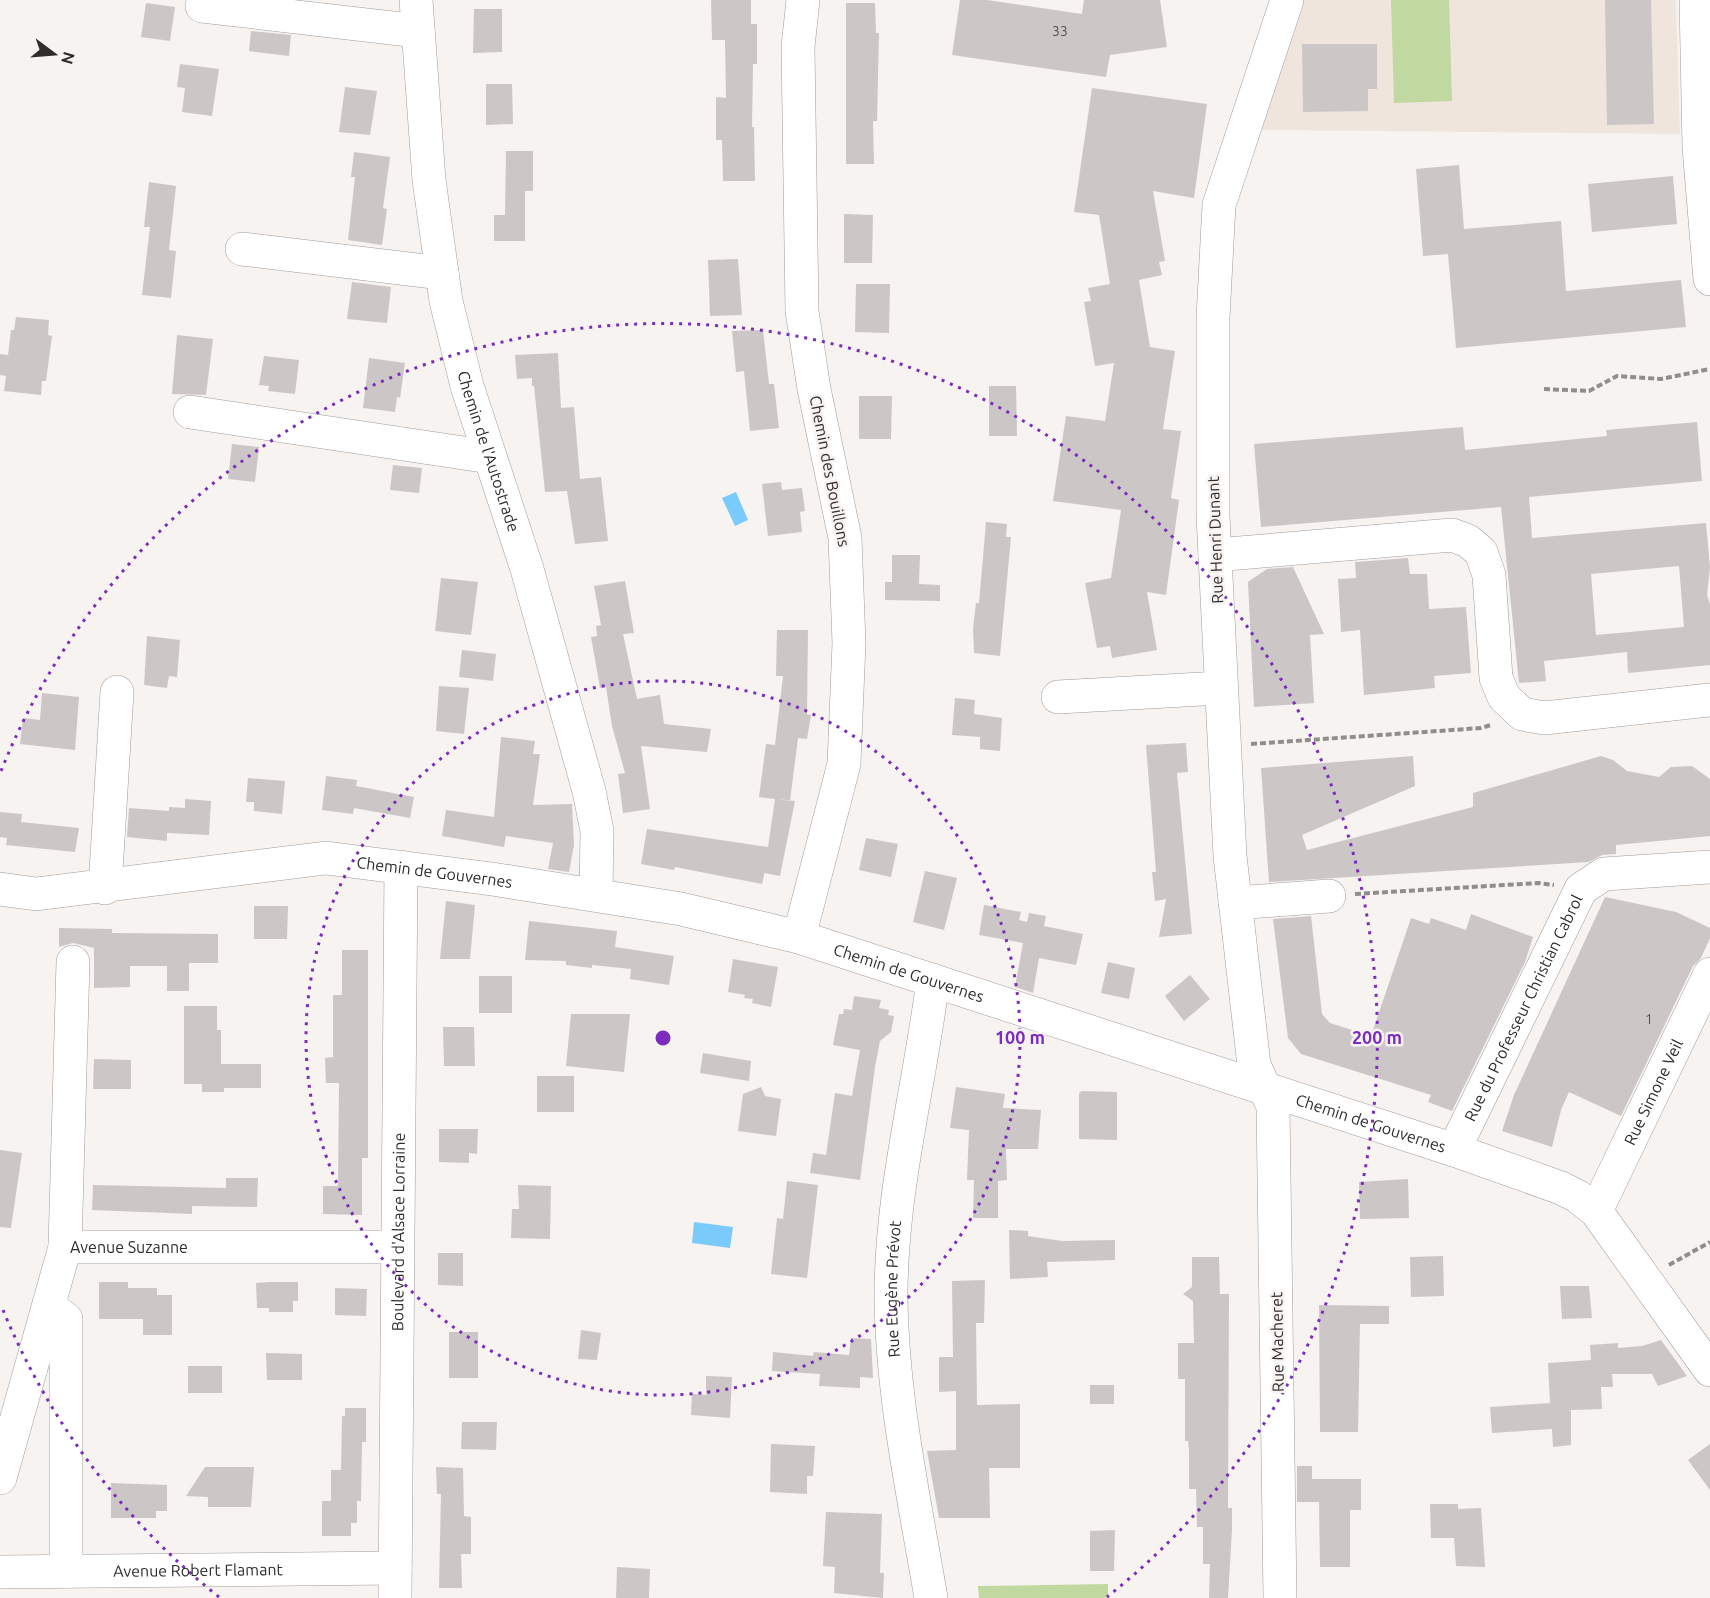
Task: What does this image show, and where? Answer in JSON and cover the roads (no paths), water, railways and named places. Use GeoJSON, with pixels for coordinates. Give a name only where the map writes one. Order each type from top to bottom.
{"type":"FeatureCollection","features":[{"type":"Feature","properties":{"kind":"street","name":"Chemin des Bouillons"},"geometry":{"type":"LineString","coordinates":[[799,937],[844,764],[849,643],[846,538],[814,389],[802,311],[798,46],[803,0]]}},
{"type":"Feature","properties":{"kind":"street","name":"Rue Henri Dunant"},"geometry":{"type":"LineString","coordinates":[[1263,1088],[1254,1065],[1235,903],[1223,745],[1213,490],[1213,283],[1219,205],[1287,0]]}},
{"type":"Feature","properties":{"kind":"street"},"geometry":{"type":"LineString","coordinates":[[1696,0],[1698,147],[1710,279]]}},
{"type":"Feature","properties":{"kind":"street"},"geometry":{"type":"LineString","coordinates":[[201,6],[417,15]]}},
{"type":"Feature","properties":{"kind":"street","name":"Chemin de l'Autostrade"},"geometry":{"type":"LineString","coordinates":[[417,15],[429,180],[446,301],[466,386],[527,569],[590,791],[597,831],[596,894]]}},
{"type":"Feature","properties":{"kind":"street"},"geometry":{"type":"LineString","coordinates":[[243,249],[442,273]]}},
{"type":"Feature","properties":{"kind":"street"},"geometry":{"type":"LineString","coordinates":[[190,412],[490,457]]}},
{"type":"Feature","properties":{"kind":"street"},"geometry":{"type":"LineString","coordinates":[[1215,555],[1452,535],[1468,541],[1481,552],[1489,575],[1496,678],[1504,697],[1522,714],[1544,718],[1710,700]]}},
{"type":"Feature","properties":{"kind":"street"},"geometry":{"type":"LineString","coordinates":[[1058,697],[1220,688]]}},
{"type":"Feature","properties":{"kind":"street"},"geometry":{"type":"LineString","coordinates":[[105,888],[117,692]]}},
{"type":"Feature","properties":{"kind":"street","name":"Chemin de Gouvernes"},"geometry":{"type":"LineString","coordinates":[[0,889],[36,894],[105,888],[326,858],[596,894],[681,909],[799,937],[1454,1150],[1561,1188],[1577,1196],[1596,1211],[1644,1279],[1696,1336],[1710,1370]]}},
{"type":"Feature","properties":{"kind":"street","name":"Boulevard d'Alsace Lorraine"},"geometry":{"type":"LineString","coordinates":[[395,1583],[401,867]]}},
{"type":"Feature","properties":{"kind":"street","name":"Rue du Professeur Christian Cabrol"},"geometry":{"type":"LineString","coordinates":[[1454,1150],[1581,889],[1604,874],[1710,867]]}},
{"type":"Feature","properties":{"kind":"street"},"geometry":{"type":"LineString","coordinates":[[1235,903],[1329,896]]}},
{"type":"Feature","properties":{"kind":"street"},"geometry":{"type":"LineString","coordinates":[[65,1247],[73,962]]}},
{"type":"Feature","properties":{"kind":"street","name":"Rue Simone Veil"},"geometry":{"type":"LineString","coordinates":[[1596,1211],[1710,974]]}},
{"type":"Feature","properties":{"kind":"street","name":"Rue Eugène Prévot"},"geometry":{"type":"LineString","coordinates":[[931,1598],[894,1385],[891,1294],[898,1196],[933,980]]}},
{"type":"Feature","properties":{"kind":"street","name":"Rue Macheret"},"geometry":{"type":"LineString","coordinates":[[1263,1088],[1273,1106],[1275,1139],[1280,1598]]}},
{"type":"Feature","properties":{"kind":"street","name":"Avenue Suzanne"},"geometry":{"type":"LineString","coordinates":[[0,1478],[50,1307],[65,1247],[398,1247]]}},
{"type":"Feature","properties":{"kind":"street"},"geometry":{"type":"LineString","coordinates":[[50,1307],[66,1318],[66,1571]]}},
{"type":"Feature","properties":{"kind":"street","name":"Avenue Robert Flamant"},"geometry":{"type":"LineString","coordinates":[[0,1572],[66,1571],[395,1583]]}},
{"type":"Feature","properties":{"kind":"water"},"geometry":{"type":"Polygon","coordinates":[[[736,492],[748,520],[735,526],[722,498],[736,492]]]}},
{"type":"Feature","properties":{"kind":"water"},"geometry":{"type":"Polygon","coordinates":[[[694,1222],[733,1227],[730,1248],[692,1243],[694,1222]]]}}]}
